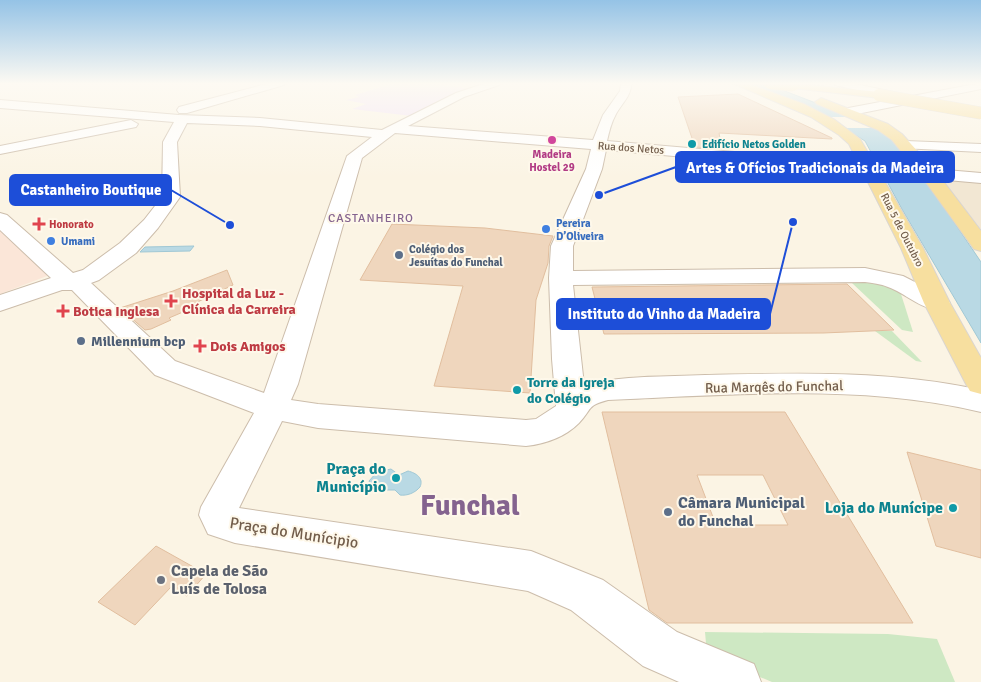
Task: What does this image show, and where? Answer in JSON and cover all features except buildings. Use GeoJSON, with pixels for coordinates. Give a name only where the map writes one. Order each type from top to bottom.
{"type":"FeatureCollection","features":[{"type":"Feature","properties":{"kind":"main road","name":"Rua 5 de Outubro"},"geometry":{"type":"LineString","coordinates":[[814,115],[831,122],[847,133],[855,142],[912,248],[937,303],[981,384]]}},
{"type":"Feature","properties":{"kind":"main road"},"geometry":{"type":"LineString","coordinates":[[854,115],[883,127],[906,144],[981,245]]}},
{"type":"Feature","properties":{"kind":"main road"},"geometry":{"type":"LineString","coordinates":[[831,122],[868,121]]}},
{"type":"Feature","properties":{"kind":"street"},"geometry":{"type":"LineString","coordinates":[[0,303],[91,274],[128,248],[151,224],[172,197],[170,142],[180,126],[173,117],[144,115]]}},
{"type":"Feature","properties":{"kind":"street"},"geometry":{"type":"LineString","coordinates":[[0,150],[177,115]]}},
{"type":"Feature","properties":{"kind":"street"},"geometry":{"type":"LineString","coordinates":[[272,408],[284,384],[355,156],[388,132],[421,115]]}},
{"type":"Feature","properties":{"kind":"street"},"geometry":{"type":"LineString","coordinates":[[0,219],[69,282],[80,285],[87,291],[165,368],[272,408],[318,416],[526,433],[536,432],[548,428],[566,415],[572,407],[566,359],[561,278],[562,246],[594,169],[603,128],[609,115]]}},
{"type":"Feature","properties":{"kind":"street","name":"Rua dos Netos"},"geometry":{"type":"LineString","coordinates":[[173,117],[728,155],[981,178]]}},
{"type":"Feature","properties":{"kind":"street"},"geometry":{"type":"LineString","coordinates":[[906,144],[981,148]]}},
{"type":"Feature","properties":{"kind":"street"},"geometry":{"type":"LineString","coordinates":[[561,278],[865,275],[895,281],[937,303]]}},
{"type":"Feature","properties":{"kind":"street","name":"Rua Marqês do Funchal"},"geometry":{"type":"LineString","coordinates":[[572,407],[582,396],[608,389],[812,385],[902,387],[930,390],[981,401]]}},
{"type":"Feature","properties":{"kind":"street","name":"Praça do Munícipio"},"geometry":{"type":"LineString","coordinates":[[272,408],[220,507],[218,515],[222,522],[531,571],[587,595],[660,649],[736,682]]}},
{"type":"Feature","properties":{"kind":"shaded area"},"geometry":{"type":"Polygon","coordinates":[[[940,178],[981,180],[981,229],[940,178]]]}},
{"type":"Feature","properties":{"kind":"shaded area"},"geometry":{"type":"Polygon","coordinates":[[[0,228],[47,274],[47,276],[0,294],[0,228]]]}},
{"type":"Feature","properties":{"kind":"green space"},"geometry":{"type":"Polygon","coordinates":[[[875,282],[897,290],[901,294],[913,332],[902,330],[852,283],[875,282]]]}},
{"type":"Feature","properties":{"kind":"green space"},"geometry":{"type":"Polygon","coordinates":[[[875,331],[892,331],[922,362],[916,361],[875,331]]]}},
{"type":"Feature","properties":{"kind":"green space"},"geometry":{"type":"Polygon","coordinates":[[[705,632],[888,634],[937,639],[955,682],[772,682],[707,655],[705,632]]]}},
{"type":"Feature","properties":{"kind":"water"},"geometry":{"type":"Polygon","coordinates":[[[820,115],[846,115],[889,135],[923,176],[981,262],[981,343],[903,211],[865,141],[820,115]]]}},
{"type":"Feature","properties":{"kind":"water"},"geometry":{"type":"Polygon","coordinates":[[[194,246],[190,251],[140,252],[145,247],[194,246]]]}},
{"type":"Feature","properties":{"kind":"water"},"geometry":{"type":"Polygon","coordinates":[[[391,469],[399,475],[408,471],[416,475],[421,481],[420,487],[408,494],[400,495],[395,490],[387,490],[382,493],[372,487],[369,481],[377,472],[391,469]]]}},
{"type":"Feature","properties":{"kind":"pier"},"geometry":{"type":"Polygon","coordinates":[[[828,117],[852,117],[877,128],[847,128],[828,117]]]}},
{"type":"Feature","properties":{"kind":"place","name":"Madeira Hostel 29"},"geometry":{"type":"Point","coordinates":[552,140]}},
{"type":"Feature","properties":{"kind":"place","name":"Edifício Netos Golden"},"geometry":{"type":"Point","coordinates":[692,144]}},
{"type":"Feature","properties":{"kind":"place","name":"Artes & Ofícios Tradicionais da Madeira"},"geometry":{"type":"Point","coordinates":[599,195]}},
{"type":"Feature","properties":{"kind":"place","name":"Instituto do Vinho da Madeira"},"geometry":{"type":"Point","coordinates":[793,222]}},
{"type":"Feature","properties":{"kind":"place","name":"Honorato"},"geometry":{"type":"Point","coordinates":[39,224]}},
{"type":"Feature","properties":{"kind":"place","name":"Castanheiro Boutique"},"geometry":{"type":"Point","coordinates":[230,225]}},
{"type":"Feature","properties":{"kind":"place","name":"Pereira D’Oliveira"},"geometry":{"type":"Point","coordinates":[546,229]}},
{"type":"Feature","properties":{"kind":"place","name":"Umami"},"geometry":{"type":"Point","coordinates":[51,241]}},
{"type":"Feature","properties":{"kind":"place","name":"Colégio dos Jesuítas do Funchal"},"geometry":{"type":"Point","coordinates":[399,255]}},
{"type":"Feature","properties":{"kind":"place","name":"Hospital da Luz - Clínica da Carreira"},"geometry":{"type":"Point","coordinates":[171,301]}},
{"type":"Feature","properties":{"kind":"place","name":"Botica Inglesa"},"geometry":{"type":"Point","coordinates":[63,311]}},
{"type":"Feature","properties":{"kind":"place","name":"Millennium bcp"},"geometry":{"type":"Point","coordinates":[81,341]}},
{"type":"Feature","properties":{"kind":"place","name":"Dois Amigos"},"geometry":{"type":"Point","coordinates":[200,346]}},
{"type":"Feature","properties":{"kind":"place","name":"Torre da Igreja do Colégio"},"geometry":{"type":"Point","coordinates":[517,390]}},
{"type":"Feature","properties":{"kind":"place","name":"Praça do Município"},"geometry":{"type":"Point","coordinates":[396,478]}},
{"type":"Feature","properties":{"kind":"place","name":"Loja do Munícipe"},"geometry":{"type":"Point","coordinates":[953,508]}},
{"type":"Feature","properties":{"kind":"place","name":"Câmara Municipal do Funchal"},"geometry":{"type":"Point","coordinates":[668,512]}},
{"type":"Feature","properties":{"kind":"place","name":"Capela de São Luís de Tolosa"},"geometry":{"type":"Point","coordinates":[161,580]}},
{"type":"Feature","properties":{"kind":"district","name":"CASTANHEIRO"},"geometry":{"type":"Point","coordinates":[371,218]}},
{"type":"Feature","properties":{"kind":"district","name":"Funchal"},"geometry":{"type":"Point","coordinates":[470,505]}}]}
